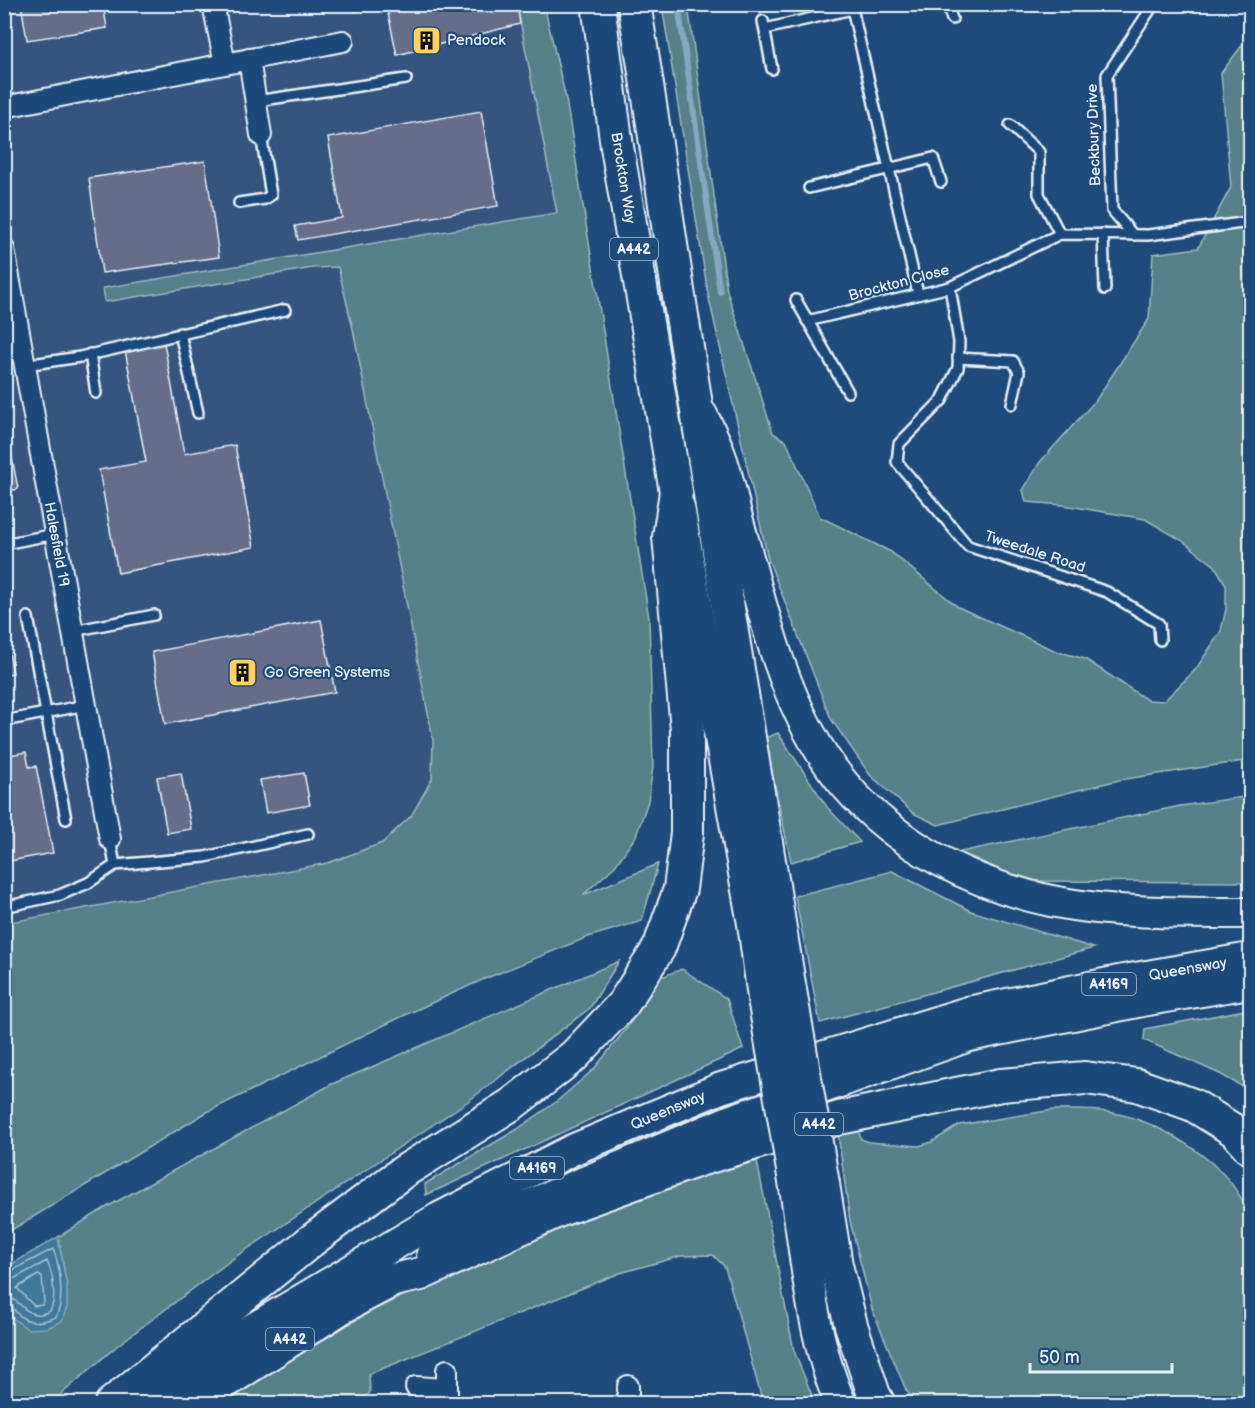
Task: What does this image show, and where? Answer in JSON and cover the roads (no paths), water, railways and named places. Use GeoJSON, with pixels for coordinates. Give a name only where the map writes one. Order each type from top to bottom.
{"type":"FeatureCollection","features":[{"type":"Feature","properties":{"kind":"highway","name":"A442"},"geometry":{"type":"LineString","coordinates":[[577,4],[594,74],[617,147]]}},
{"type":"Feature","properties":{"kind":"highway","name":"Brockton Way"},"geometry":{"type":"LineString","coordinates":[[598,4],[617,147],[676,492]]}},
{"type":"Feature","properties":{"kind":"highway","name":"A442"},"geometry":{"type":"LineString","coordinates":[[633,4],[649,89],[735,654],[755,858],[809,1186],[836,1265],[851,1325],[879,1404]]}},
{"type":"Feature","properties":{"kind":"highway","name":"A442"},"geometry":{"type":"LineString","coordinates":[[645,4],[649,89]]}},
{"type":"Feature","properties":{"kind":"highway","name":"A442"},"geometry":{"type":"LineString","coordinates":[[111,1404],[310,1241],[403,1172],[512,1104],[574,1056],[623,1004],[659,948],[680,889],[687,833],[687,729],[669,537],[676,492]]}},
{"type":"Feature","properties":{"kind":"highway","name":"A442"},"geometry":{"type":"LineString","coordinates":[[393,1280],[421,1274],[560,1210],[699,1160],[839,1118],[1001,1085],[1085,1078],[1137,1085],[1193,1104],[1235,1131],[1251,1148]]}},
{"type":"Feature","properties":{"kind":"highway","name":"Queensway"},"geometry":{"type":"LineString","coordinates":[[191,1404],[342,1307],[393,1280]]}},
{"type":"Feature","properties":{"kind":"main road"},"geometry":{"type":"LineString","coordinates":[[696,401],[720,453],[762,609],[793,699],[834,771],[845,786],[878,818],[911,843],[949,867],[993,884],[1051,901],[1124,911],[1251,913]]}},
{"type":"Feature","properties":{"kind":"main road"},"geometry":{"type":"LineString","coordinates":[[676,492],[755,858]]}},
{"type":"Feature","properties":{"kind":"main road","name":"Queensway"},"geometry":{"type":"LineString","coordinates":[[143,1404],[240,1337],[439,1218],[572,1150],[721,1088],[968,1012],[1124,980],[1251,958]]}},
{"type":"Feature","properties":{"kind":"main road","name":"Queensway"},"geometry":{"type":"LineString","coordinates":[[393,1280],[415,1263],[506,1215],[729,1121],[969,1036],[1142,1001],[1251,983]]}},
{"type":"Feature","properties":{"kind":"main road"},"geometry":{"type":"LineString","coordinates":[[809,1186],[818,1329],[833,1385],[841,1404]]}},
{"type":"Feature","properties":{"kind":"street"},"geometry":{"type":"LineString","coordinates":[[213,4],[225,64]]}},
{"type":"Feature","properties":{"kind":"street"},"geometry":{"type":"LineString","coordinates":[[4,107],[343,41]]}},
{"type":"Feature","properties":{"kind":"street"},"geometry":{"type":"LineString","coordinates":[[249,59],[261,135]]}},
{"type":"Feature","properties":{"kind":"street","name":"Halesfield 19"},"geometry":{"type":"LineString","coordinates":[[4,249],[17,356],[56,534],[110,839]]}},
{"type":"Feature","properties":{"kind":"street"},"geometry":{"type":"LineString","coordinates":[[416,1388],[447,1388]]}},
{"type":"Feature","properties":{"kind":"lane"},"geometry":{"type":"LineString","coordinates":[[947,4],[952,19]]}},
{"type":"Feature","properties":{"kind":"lane","name":"Beckbury Drive"},"geometry":{"type":"LineString","coordinates":[[1133,235],[1112,210],[1107,75],[1154,4]]}},
{"type":"Feature","properties":{"kind":"lane"},"geometry":{"type":"LineString","coordinates":[[772,69],[764,25],[851,7],[918,294]]}},
{"type":"Feature","properties":{"kind":"lane"},"geometry":{"type":"LineString","coordinates":[[256,101],[406,79]]}},
{"type":"Feature","properties":{"kind":"lane"},"geometry":{"type":"LineString","coordinates":[[1010,125],[1040,152],[1039,194],[1060,234],[1149,235],[1251,222]]}},
{"type":"Feature","properties":{"kind":"lane"},"geometry":{"type":"LineString","coordinates":[[239,203],[266,199],[271,195],[261,135]]}},
{"type":"Feature","properties":{"kind":"lane"},"geometry":{"type":"LineString","coordinates":[[809,188],[933,158],[941,182]]}},
{"type":"Feature","properties":{"kind":"lane","name":"Brockton Close"},"geometry":{"type":"LineString","coordinates":[[807,321],[950,287],[1060,234]]}},
{"type":"Feature","properties":{"kind":"lane"},"geometry":{"type":"LineString","coordinates":[[1103,234],[1105,289]]}},
{"type":"Feature","properties":{"kind":"lane","name":"Tweedale Road"},"geometry":{"type":"LineString","coordinates":[[950,287],[959,342],[958,368],[942,400],[899,444],[897,462],[968,546],[1107,592],[1159,624],[1160,640]]}},
{"type":"Feature","properties":{"kind":"lane"},"geometry":{"type":"LineString","coordinates":[[796,300],[848,392]]}},
{"type":"Feature","properties":{"kind":"lane"},"geometry":{"type":"LineString","coordinates":[[17,356],[90,354],[285,310]]}},
{"type":"Feature","properties":{"kind":"lane"},"geometry":{"type":"LineString","coordinates":[[180,333],[198,412]]}},
{"type":"Feature","properties":{"kind":"lane"},"geometry":{"type":"LineString","coordinates":[[90,354],[96,393]]}},
{"type":"Feature","properties":{"kind":"lane"},"geometry":{"type":"LineString","coordinates":[[958,358],[1013,361],[1019,372],[1012,404]]}},
{"type":"Feature","properties":{"kind":"lane"},"geometry":{"type":"LineString","coordinates":[[4,544],[56,534]]}},
{"type":"Feature","properties":{"kind":"lane"},"geometry":{"type":"LineString","coordinates":[[73,632],[154,615]]}},
{"type":"Feature","properties":{"kind":"lane"},"geometry":{"type":"LineString","coordinates":[[28,617],[66,819]]}},
{"type":"Feature","properties":{"kind":"lane"},"geometry":{"type":"LineString","coordinates":[[4,721],[86,705]]}},
{"type":"Feature","properties":{"kind":"lane"},"geometry":{"type":"LineString","coordinates":[[4,907],[60,895],[88,883],[115,865],[205,857],[308,834]]}},
{"type":"Feature","properties":{"kind":"lane"},"geometry":{"type":"LineString","coordinates":[[110,839],[115,865]]}},
{"type":"Feature","properties":{"kind":"water"},"geometry":{"type":"Polygon","coordinates":[[[58,1237],[67,1287],[67,1307],[62,1321],[47,1328],[28,1329],[14,1319],[5,1307],[5,1268],[58,1237]]]}},
{"type":"Feature","properties":{"kind":"waterway"},"geometry":{"type":"LineString","coordinates":[[678,4],[720,292]]}},
{"type":"Feature","properties":{"kind":"place","name":"Pendock"},"geometry":{"type":"Point","coordinates":[426,40]}},
{"type":"Feature","properties":{"kind":"place","name":"Go Green Systems"},"geometry":{"type":"Point","coordinates":[243,672]}}]}
